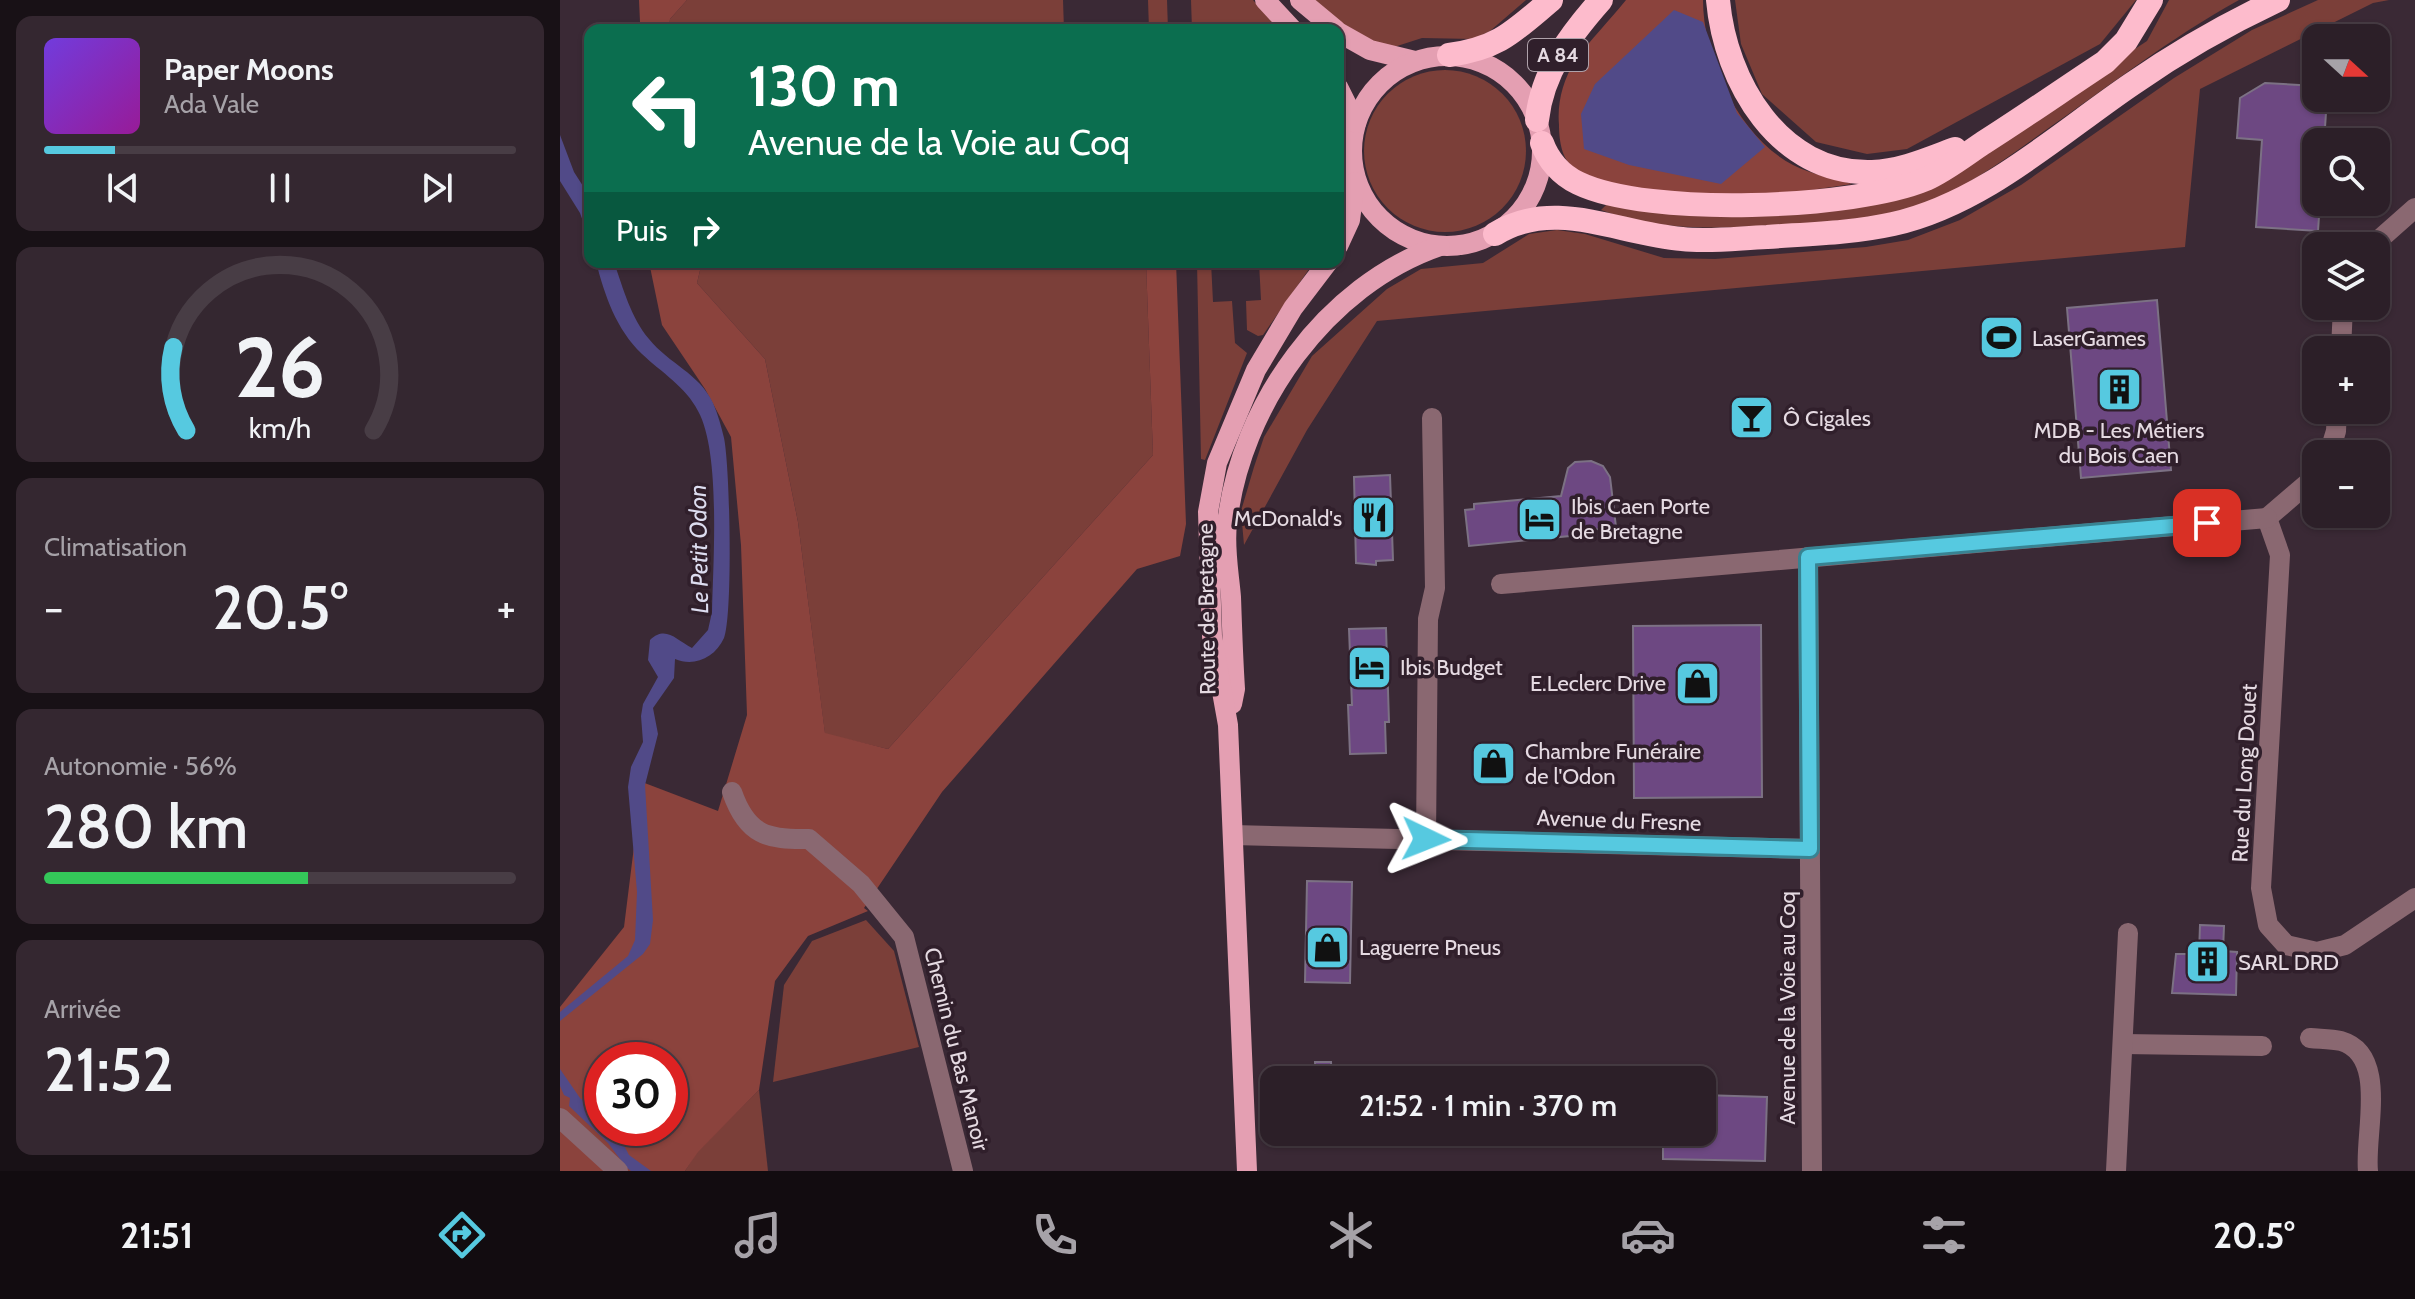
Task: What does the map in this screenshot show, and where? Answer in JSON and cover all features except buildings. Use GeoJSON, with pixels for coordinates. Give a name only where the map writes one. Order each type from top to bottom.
{"type":"FeatureCollection","features":[{"type":"Feature","properties":{"kind":"highway","name":"A 84"},"geometry":{"type":"LineString","coordinates":[[1449,55],[1481,50],[1498,42],[1551,0]]}},
{"type":"Feature","properties":{"kind":"highway","name":"A 84"},"geometry":{"type":"LineString","coordinates":[[1540,131],[1539,104],[1556,59],[1601,0]]}},
{"type":"Feature","properties":{"kind":"highway"},"geometry":{"type":"LineString","coordinates":[[1718,0],[1721,29],[1738,78],[1776,134],[1800,151],[1839,169],[1872,172],[1907,166],[1995,135]]}},
{"type":"Feature","properties":{"kind":"highway"},"geometry":{"type":"LineString","coordinates":[[1540,131],[1556,167],[1576,182],[1622,197],[1696,205],[1796,202],[1888,191],[1930,177],[2105,62],[2126,41],[2151,0]]}},
{"type":"Feature","properties":{"kind":"highway"},"geometry":{"type":"LineString","coordinates":[[1495,234],[1512,223],[1549,216],[1656,236],[1710,240],[1849,231],[1894,224],[1963,199],[2181,51],[2278,0]]}},
{"type":"Feature","properties":{"kind":"main road"},"geometry":{"type":"LineString","coordinates":[[1265,0],[1287,24]]}},
{"type":"Feature","properties":{"kind":"main road"},"geometry":{"type":"LineString","coordinates":[[1300,0],[1329,24]]}},
{"type":"Feature","properties":{"kind":"main road"},"geometry":{"type":"LineString","coordinates":[[1344,35],[1370,50],[1415,61]]}},
{"type":"Feature","properties":{"kind":"main road"},"geometry":{"type":"LineString","coordinates":[[1344,233],[1350,220],[1355,178],[1351,150],[1356,123],[1365,102],[1378,85],[1395,71],[1415,61],[1449,55],[1477,61],[1503,74],[1518,86],[1540,131],[1536,185],[1526,204],[1495,234],[1459,246],[1440,246],[1407,237],[1378,218],[1364,199],[1355,178]]}},
{"type":"Feature","properties":{"kind":"main road"},"geometry":{"type":"LineString","coordinates":[[1344,99],[1356,123]]}},
{"type":"Feature","properties":{"kind":"main road","name":"Route de Bretagne"},"geometry":{"type":"LineString","coordinates":[[1228,725],[1235,689],[1226,528],[1238,470],[1251,435],[1289,367],[1321,325],[1381,272],[1440,246]]}},
{"type":"Feature","properties":{"kind":"main road","name":"Route de Bretagne"},"geometry":{"type":"LineString","coordinates":[[1247,1171],[1228,725],[1212,636],[1208,512],[1211,489],[1228,433],[1266,352],[1293,308],[1323,268]]}},
{"type":"Feature","properties":{"kind":"street"},"geometry":{"type":"LineString","coordinates":[[2388,232],[2415,208]]}},
{"type":"Feature","properties":{"kind":"street"},"geometry":{"type":"LineString","coordinates":[[1426,839],[1428,619],[1435,588],[1432,418]]}},
{"type":"Feature","properties":{"kind":"street"},"geometry":{"type":"LineString","coordinates":[[1501,584],[2267,518],[2302,488]]}},
{"type":"Feature","properties":{"kind":"street","name":"Rue du Long Douet"},"geometry":{"type":"LineString","coordinates":[[2267,518],[2280,555],[2261,888],[2268,925],[2286,945],[2317,952],[2345,945],[2415,898]]}},
{"type":"Feature","properties":{"kind":"street","name":"Avenue de la Voie au Coq"},"geometry":{"type":"LineString","coordinates":[[1808,557],[1812,1171]]}},
{"type":"Feature","properties":{"kind":"street","name":"Chemin du Bas Manoir"},"geometry":{"type":"LineString","coordinates":[[732,792],[740,813],[756,831],[780,840],[809,839],[861,884],[904,937],[963,1171]]}},
{"type":"Feature","properties":{"kind":"street","name":"Avenue du Fresne"},"geometry":{"type":"LineString","coordinates":[[1233,835],[1810,849]]}},
{"type":"Feature","properties":{"kind":"street"},"geometry":{"type":"LineString","coordinates":[[2116,1171],[2128,933]]}},
{"type":"Feature","properties":{"kind":"street"},"geometry":{"type":"LineString","coordinates":[[2310,1038],[2343,1042],[2365,1060],[2372,1086],[2366,1150],[2368,1171]]}},
{"type":"Feature","properties":{"kind":"street"},"geometry":{"type":"LineString","coordinates":[[2123,1044],[2262,1046]]}},
{"type":"Feature","properties":{"kind":"street"},"geometry":{"type":"LineString","coordinates":[[560,1118],[618,1171]]}},
{"type":"Feature","properties":{"kind":"shaded area"},"geometry":{"type":"Polygon","coordinates":[[[639,0],[687,0],[670,19],[670,24],[638,24],[639,0]]]}},
{"type":"Feature","properties":{"kind":"shaded area"},"geometry":{"type":"Polygon","coordinates":[[[687,0],[1063,0],[1064,24],[670,24],[670,19],[687,0]]]}},
{"type":"Feature","properties":{"kind":"shaded area"},"geometry":{"type":"Polygon","coordinates":[[[1148,0],[1167,0],[1168,24],[1149,24],[1148,0]]]}},
{"type":"Feature","properties":{"kind":"shaded area"},"geometry":{"type":"Polygon","coordinates":[[[1191,0],[1253,0],[1274,24],[1192,24],[1191,0]]]}},
{"type":"Feature","properties":{"kind":"shaded area"},"geometry":{"type":"Polygon","coordinates":[[[1315,0],[1526,0],[1490,31],[1474,39],[1422,38],[1391,48],[1353,33],[1315,0]]]}},
{"type":"Feature","properties":{"kind":"shaded area"},"geometry":{"type":"Polygon","coordinates":[[[1626,0],[1703,0],[1709,47],[1717,71],[1741,116],[1756,136],[1793,165],[1852,184],[1758,195],[1696,197],[1634,189],[1595,178],[1574,168],[1565,157],[1559,135],[1559,108],[1564,84],[1575,61],[1626,0]]]}},
{"type":"Feature","properties":{"kind":"shaded area"},"geometry":{"type":"Polygon","coordinates":[[[1735,0],[2136,0],[2100,44],[1907,149],[1867,154],[1816,142],[1762,94],[1741,44],[1735,0]]]}},
{"type":"Feature","properties":{"kind":"shaded area"},"geometry":{"type":"Polygon","coordinates":[[[2169,0],[2239,0],[2164,47],[1984,173],[1919,206],[1884,216],[1848,221],[1731,227],[1665,225],[1601,210],[1608,203],[1935,181],[2147,41],[2169,0]]]}},
{"type":"Feature","properties":{"kind":"shaded area"},"geometry":{"type":"Polygon","coordinates":[[[2318,0],[2389,0],[2373,3],[2331,24],[2302,24],[2302,38],[2200,89],[2185,247],[1377,321],[1307,430],[1244,545],[1241,511],[1264,437],[1312,356],[1387,289],[1421,269],[1483,263],[1529,234],[1557,230],[1585,234],[1664,258],[1715,259],[1866,247],[1908,240],[1960,220],[2021,185],[2174,78],[2252,30],[2318,0]]]}},
{"type":"Feature","properties":{"kind":"shaded area"},"geometry":{"type":"Polygon","coordinates":[[[1674,10],[1703,22],[1737,113],[1765,147],[1721,184],[1629,165],[1584,149],[1581,114],[1595,84],[1674,10]]]}},
{"type":"Feature","properties":{"kind":"shaded area"},"geometry":{"type":"Polygon","coordinates":[[[1445,70],[1476,76],[1503,93],[1520,120],[1526,151],[1520,182],[1503,209],[1476,226],[1445,232],[1414,226],[1387,209],[1370,182],[1364,151],[1370,120],[1387,93],[1414,76],[1445,70]]]}},
{"type":"Feature","properties":{"kind":"shaded area"},"geometry":{"type":"Polygon","coordinates":[[[560,135],[574,172],[584,188],[584,224],[580,213],[560,181],[560,135]]]}},
{"type":"Feature","properties":{"kind":"shaded area"},"geometry":{"type":"Polygon","coordinates":[[[598,268],[616,268],[628,302],[643,331],[657,348],[700,384],[715,407],[724,438],[728,478],[729,601],[727,624],[720,645],[703,659],[689,662],[675,659],[674,678],[653,708],[658,734],[645,785],[653,920],[650,944],[643,954],[560,1021],[560,1012],[628,956],[635,940],[637,892],[628,787],[631,767],[643,742],[643,704],[658,677],[648,660],[650,640],[666,634],[692,648],[708,630],[712,612],[713,480],[705,429],[687,394],[642,354],[625,334],[608,299],[598,268]]]}},
{"type":"Feature","properties":{"kind":"shaded area"},"geometry":{"type":"Polygon","coordinates":[[[650,268],[701,268],[697,283],[765,359],[798,522],[825,733],[888,749],[1153,455],[1146,268],[1176,268],[1186,524],[1180,556],[1137,569],[942,792],[864,908],[868,911],[808,936],[775,981],[759,1090],[698,1152],[685,1171],[560,1171],[560,1007],[624,927],[642,782],[718,811],[747,715],[741,545],[731,437],[705,389],[662,325],[650,268]]]}},
{"type":"Feature","properties":{"kind":"shaded area"},"geometry":{"type":"Polygon","coordinates":[[[701,268],[1146,268],[1153,455],[888,749],[825,734],[798,522],[765,359],[697,283],[701,268]]]}},
{"type":"Feature","properties":{"kind":"shaded area"},"geometry":{"type":"Polygon","coordinates":[[[1197,268],[1211,268],[1213,302],[1232,301],[1235,343],[1247,353],[1205,460],[1201,459],[1197,268]]]}},
{"type":"Feature","properties":{"kind":"shaded area"},"geometry":{"type":"Polygon","coordinates":[[[1259,268],[1310,268],[1263,335],[1258,336],[1247,330],[1246,301],[1261,300],[1259,268]]]}},
{"type":"Feature","properties":{"kind":"shaded area"},"geometry":{"type":"Polygon","coordinates":[[[866,920],[894,951],[919,1047],[773,1082],[784,985],[812,941],[866,920]]]}},
{"type":"Feature","properties":{"kind":"shaded area"},"geometry":{"type":"Polygon","coordinates":[[[560,1069],[584,1101],[584,1120],[569,1106],[570,1098],[564,1095],[560,1086],[560,1069]]]}},
{"type":"Feature","properties":{"kind":"shaded area"},"geometry":{"type":"Polygon","coordinates":[[[759,1090],[768,1171],[685,1171],[697,1152],[759,1090]]]}},
{"type":"Feature","properties":{"kind":"shaded area"},"geometry":{"type":"Polygon","coordinates":[[[610,1146],[624,1146],[629,1155],[651,1171],[631,1171],[610,1146]]]}},
{"type":"Feature","properties":{"kind":"place","name":"LaserGames"},"geometry":{"type":"Point","coordinates":[2001,338]}},
{"type":"Feature","properties":{"kind":"place","name":"MDB - Les Métiers du Bois Caen"},"geometry":{"type":"Point","coordinates":[2119,389]}},
{"type":"Feature","properties":{"kind":"place","name":"Ô Cigales"},"geometry":{"type":"Point","coordinates":[1752,418]}},
{"type":"Feature","properties":{"kind":"place","name":"McDonald's"},"geometry":{"type":"Point","coordinates":[1373,518]}},
{"type":"Feature","properties":{"kind":"place","name":"Ibis Caen Porte de Bretagne"},"geometry":{"type":"Point","coordinates":[1540,519]}},
{"type":"Feature","properties":{"kind":"place","name":"Ibis Budget"},"geometry":{"type":"Point","coordinates":[1369,667]}},
{"type":"Feature","properties":{"kind":"place","name":"E.Leclerc Drive"},"geometry":{"type":"Point","coordinates":[1697,683]}},
{"type":"Feature","properties":{"kind":"place","name":"Chambre Funéraire de l'Odon"},"geometry":{"type":"Point","coordinates":[1494,764]}},
{"type":"Feature","properties":{"kind":"place","name":"Laguerre Pneus"},"geometry":{"type":"Point","coordinates":[1328,947]}},
{"type":"Feature","properties":{"kind":"place","name":"SARL DRD"},"geometry":{"type":"Point","coordinates":[2207,962]}},
{"type":"Feature","properties":{"kind":"route"},"geometry":{"type":"LineString","coordinates":[[1426,839],[1810,849],[1808,557],[2207,523]]}},
{"type":"Feature","properties":{"kind":"water label","name":"Le Petit Odon"},"geometry":{"type":"Point","coordinates":[699,549]}}]}
